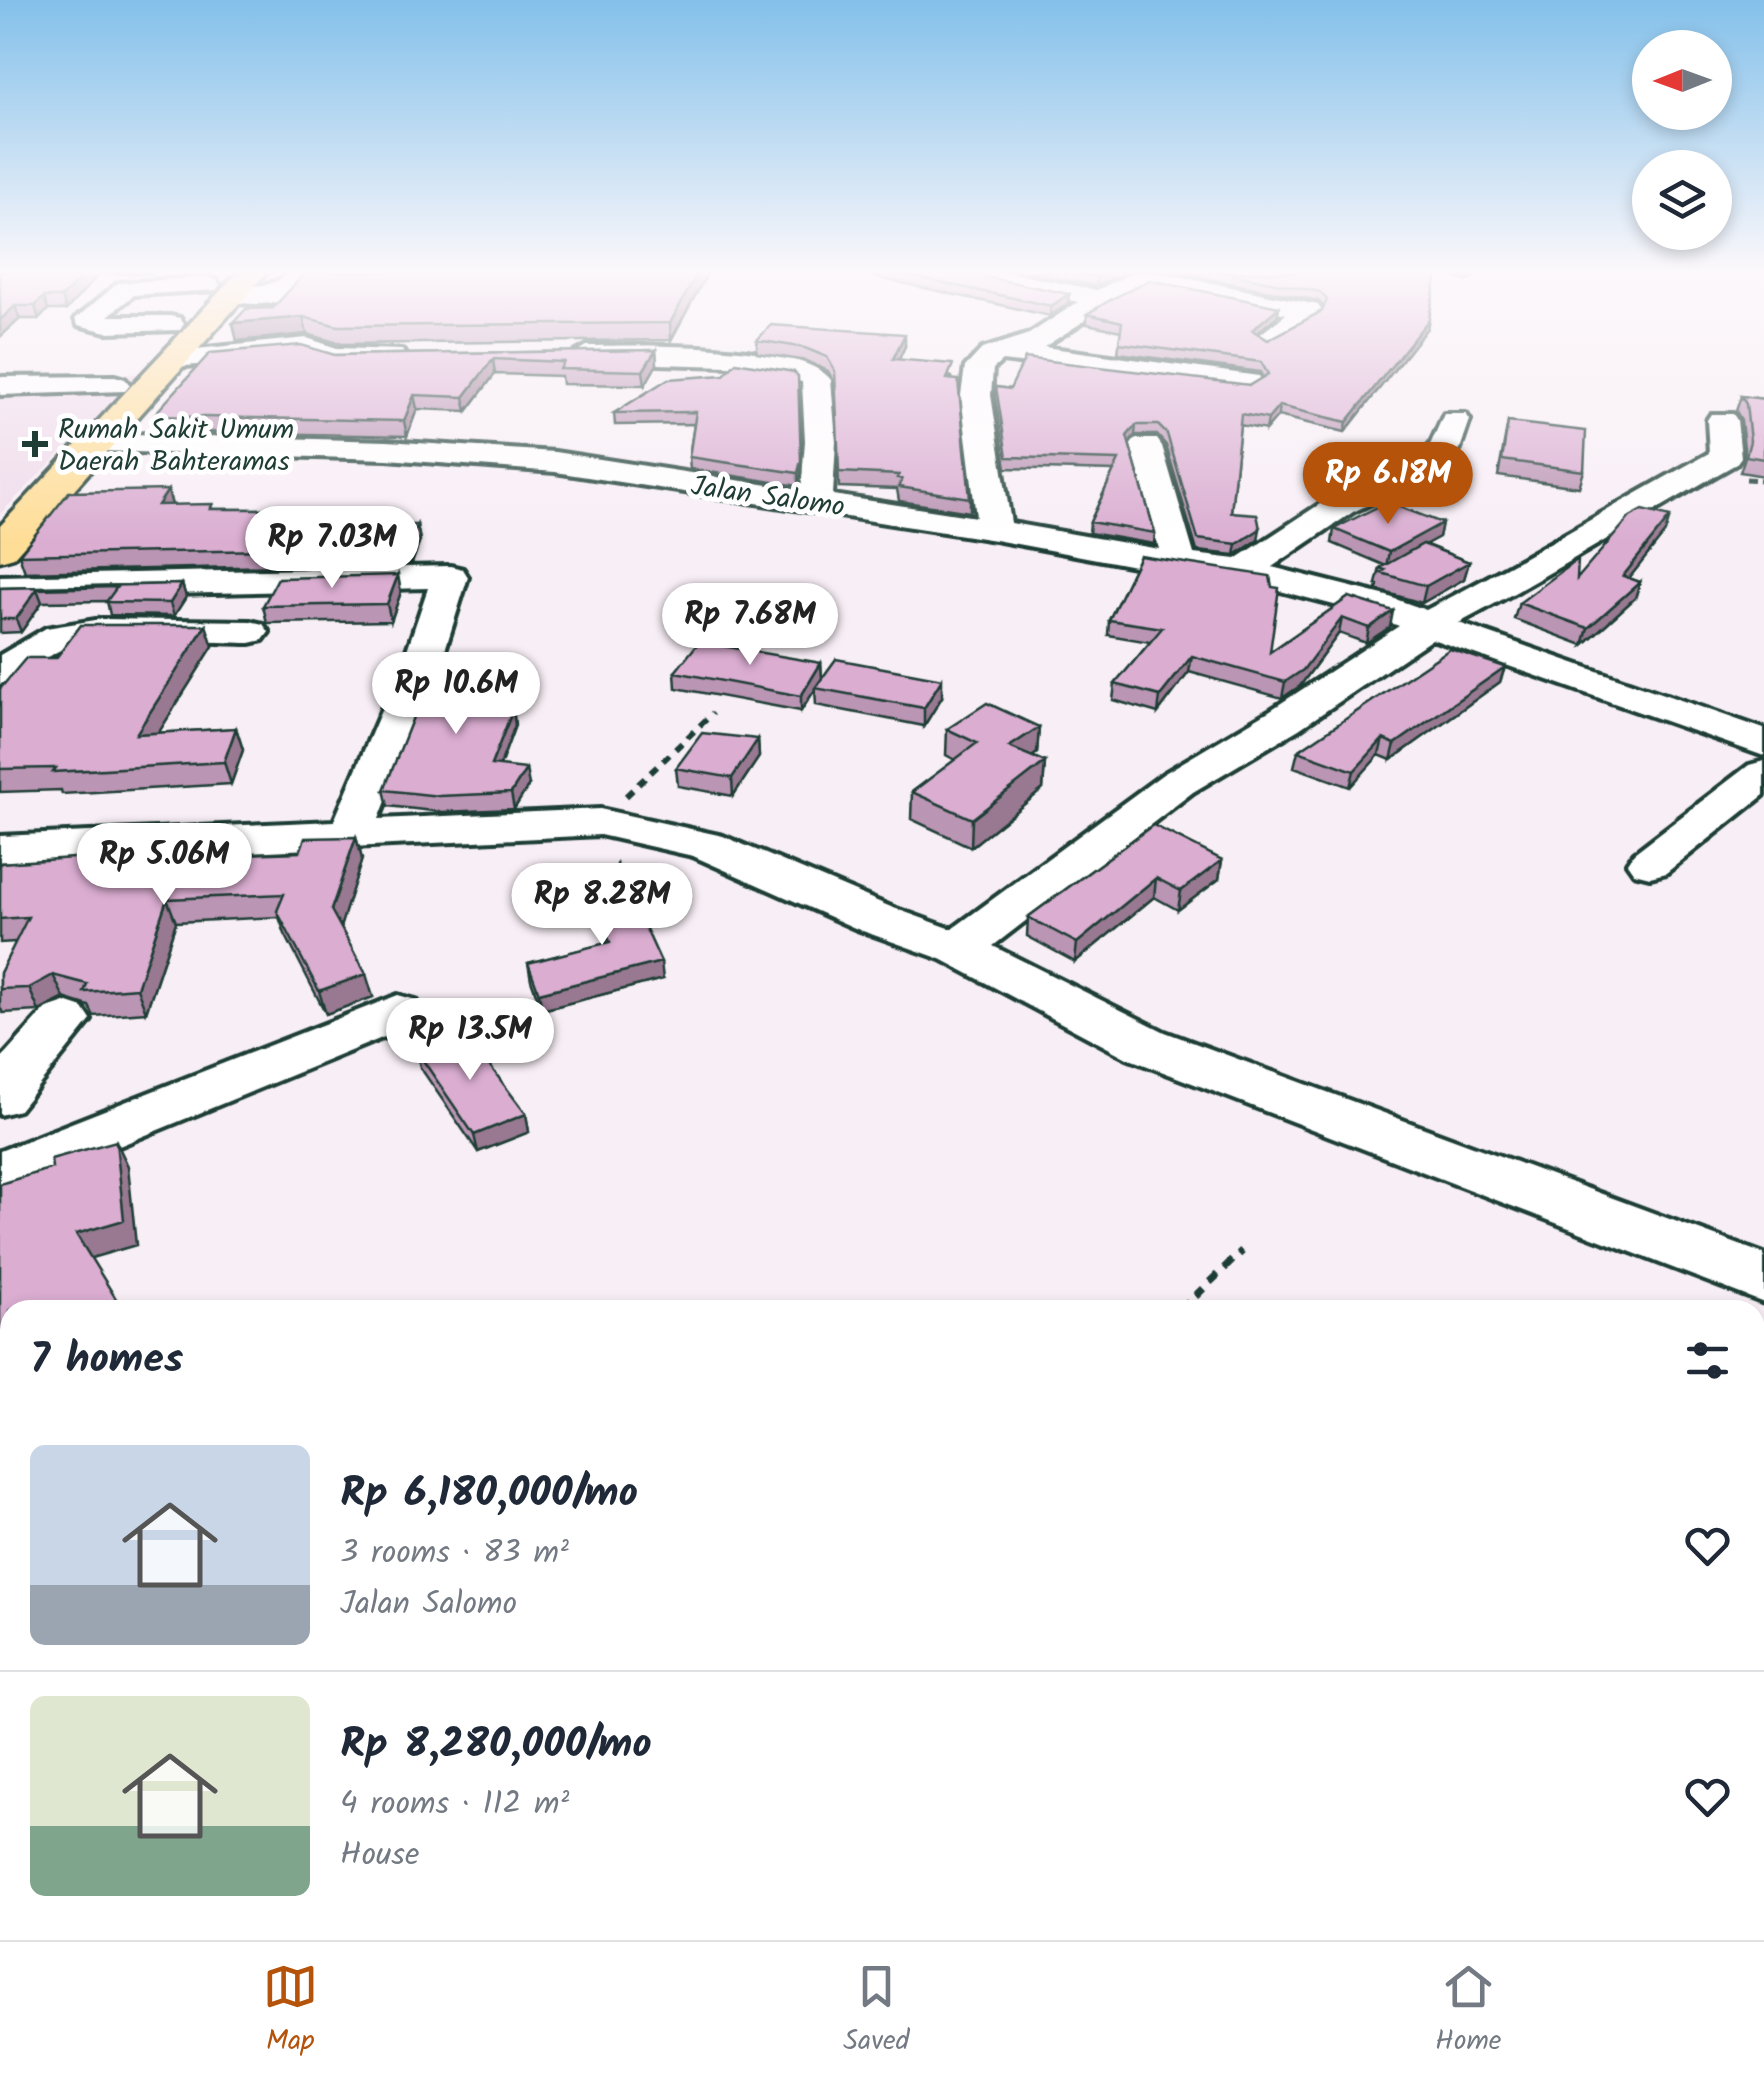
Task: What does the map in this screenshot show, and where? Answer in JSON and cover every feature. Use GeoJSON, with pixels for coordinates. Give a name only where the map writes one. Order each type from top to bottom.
{"type":"FeatureCollection","features":[{"type":"Feature","properties":{"kind":"highway"},"geometry":{"type":"LineString","coordinates":[[13,488],[113,397],[140,363]]}},
{"type":"Feature","properties":{"kind":"highway"},"geometry":{"type":"LineString","coordinates":[[0,549],[96,442],[113,397],[168,363]]}},
{"type":"Feature","properties":{"kind":"street"},"geometry":{"type":"LineString","coordinates":[[747,363],[816,380],[820,474],[816,501]]}},
{"type":"Feature","properties":{"kind":"street"},"geometry":{"type":"LineString","coordinates":[[983,363],[975,385],[995,530]]}},
{"type":"Feature","properties":{"kind":"street"},"geometry":{"type":"LineString","coordinates":[[1096,363],[1249,382]]}},
{"type":"Feature","properties":{"kind":"street"},"geometry":{"type":"LineString","coordinates":[[0,386],[113,397]]}},
{"type":"Feature","properties":{"kind":"street"},"geometry":{"type":"LineString","coordinates":[[0,407],[113,397]]}},
{"type":"Feature","properties":{"kind":"street"},"geometry":{"type":"LineString","coordinates":[[1244,570],[1341,505],[1430,463],[1444,449],[1455,420]]}},
{"type":"Feature","properties":{"kind":"street"},"geometry":{"type":"LineString","coordinates":[[958,948],[1178,783],[1316,700],[1430,623],[1548,562],[1614,519],[1725,457],[1722,420]]}},
{"type":"Feature","properties":{"kind":"street","name":"Jalan Salomo"},"geometry":{"type":"LineString","coordinates":[[96,442],[489,456],[590,466],[1177,563],[1244,570],[1350,597],[1430,623],[1539,666],[1764,743]]}},
{"type":"Feature","properties":{"kind":"street"},"geometry":{"type":"LineString","coordinates":[[1146,446],[1176,546],[1177,563]]}},
{"type":"Feature","properties":{"kind":"street"},"geometry":{"type":"LineString","coordinates":[[0,587],[450,576],[426,650],[351,834]]}},
{"type":"Feature","properties":{"kind":"street"},"geometry":{"type":"LineString","coordinates":[[0,672],[59,636],[102,630],[250,632]]}},
{"type":"Feature","properties":{"kind":"street"},"geometry":{"type":"LineString","coordinates":[[1650,863],[1764,774]]}},
{"type":"Feature","properties":{"kind":"street"},"geometry":{"type":"LineString","coordinates":[[0,850],[600,822],[707,846],[874,918],[958,948],[1146,1045],[1764,1280]]}},
{"type":"Feature","properties":{"kind":"street"},"geometry":{"type":"LineString","coordinates":[[0,1174],[398,1012]]}},
{"type":"Feature","properties":{"kind":"street"},"geometry":{"type":"LineString","coordinates":[[0,1096],[65,1020]]}},
{"type":"Feature","properties":{"kind":"path"},"geometry":{"type":"LineString","coordinates":[[600,822],[713,712]]}},
{"type":"Feature","properties":{"kind":"path"},"geometry":{"type":"LineString","coordinates":[[1191,1300],[1242,1250]]}},
{"type":"Feature","properties":{"kind":"shaded area","name":"Rumah Sakit Umum Daerah Bahteramas"},"geometry":{"type":"Polygon","coordinates":[[[0,373],[140,374],[0,514],[0,373]]]}},
{"type":"Feature","properties":{"kind":"building"},"geometry":{"type":"Polygon","coordinates":[[[201,363],[490,363],[464,397],[414,395],[404,421],[153,416],[201,363]]]}},
{"type":"Feature","properties":{"kind":"building"},"geometry":{"type":"Polygon","coordinates":[[[564,363],[648,363],[643,371],[560,369],[564,363]]]}},
{"type":"Feature","properties":{"kind":"building"},"geometry":{"type":"Polygon","coordinates":[[[739,363],[794,372],[798,376],[798,473],[689,457],[696,412],[614,413],[668,379],[724,375],[739,363]]]}},
{"type":"Feature","properties":{"kind":"building"},"geometry":{"type":"Polygon","coordinates":[[[830,363],[953,364],[947,379],[958,380],[970,498],[899,487],[899,475],[839,472],[835,371],[830,363]]]}},
{"type":"Feature","properties":{"kind":"building"},"geometry":{"type":"Polygon","coordinates":[[[1023,363],[1063,363],[1250,385],[1268,374],[1261,363],[1394,363],[1347,422],[1279,406],[1268,419],[1241,414],[1231,512],[1257,514],[1260,529],[1237,544],[1198,539],[1167,434],[1158,425],[1136,425],[1127,436],[1155,533],[1090,522],[1119,460],[1007,457],[996,387],[1010,389],[1023,363]]]}},
{"type":"Feature","properties":{"kind":"building"},"geometry":{"type":"Polygon","coordinates":[[[1741,396],[1764,399],[1764,459],[1746,456],[1750,441],[1746,404],[1741,396]]]}},
{"type":"Feature","properties":{"kind":"building"},"geometry":{"type":"Polygon","coordinates":[[[1508,422],[1586,431],[1584,471],[1502,460],[1508,422]]]}},
{"type":"Feature","properties":{"kind":"building"},"geometry":{"type":"Polygon","coordinates":[[[168,490],[158,505],[287,509],[280,521],[322,520],[318,527],[417,525],[409,547],[19,555],[69,492],[168,490]]]}},
{"type":"Feature","properties":{"kind":"building"},"geometry":{"type":"Polygon","coordinates":[[[1387,502],[1442,523],[1389,552],[1334,529],[1387,502]]]}},
{"type":"Feature","properties":{"kind":"building"},"geometry":{"type":"Polygon","coordinates":[[[1643,510],[1670,517],[1623,576],[1640,582],[1588,628],[1519,603],[1578,559],[1577,579],[1630,517],[1643,510]]]}},
{"type":"Feature","properties":{"kind":"building"},"geometry":{"type":"Polygon","coordinates":[[[1423,544],[1469,562],[1426,586],[1381,573],[1385,570],[1380,568],[1423,544]]]}},
{"type":"Feature","properties":{"kind":"building"},"geometry":{"type":"Polygon","coordinates":[[[1140,556],[1270,576],[1272,587],[1279,588],[1270,652],[1349,597],[1393,611],[1369,628],[1342,618],[1303,670],[1285,682],[1192,656],[1160,696],[1115,684],[1162,628],[1109,620],[1140,556]]]}},
{"type":"Feature","properties":{"kind":"building"},"geometry":{"type":"Polygon","coordinates":[[[398,575],[387,604],[263,606],[278,578],[398,575]]]}},
{"type":"Feature","properties":{"kind":"building"},"geometry":{"type":"Polygon","coordinates":[[[182,584],[170,603],[106,602],[117,587],[37,589],[16,619],[0,619],[0,588],[182,584]]]}},
{"type":"Feature","properties":{"kind":"building"},"geometry":{"type":"Polygon","coordinates":[[[81,625],[206,625],[136,734],[236,728],[224,762],[53,772],[56,768],[0,769],[0,689],[26,658],[56,658],[81,625]]]}},
{"type":"Feature","properties":{"kind":"building"},"geometry":{"type":"Polygon","coordinates":[[[699,642],[821,663],[801,696],[675,672],[699,642]]]}},
{"type":"Feature","properties":{"kind":"building"},"geometry":{"type":"Polygon","coordinates":[[[1450,649],[1505,667],[1395,744],[1383,739],[1354,771],[1298,751],[1450,649]]]}},
{"type":"Feature","properties":{"kind":"building"},"geometry":{"type":"Polygon","coordinates":[[[836,659],[942,679],[924,708],[815,688],[836,659]]]}},
{"type":"Feature","properties":{"kind":"building"},"geometry":{"type":"Polygon","coordinates":[[[433,667],[507,667],[493,709],[513,709],[491,765],[526,769],[511,793],[439,796],[384,790],[433,667]]]}},
{"type":"Feature","properties":{"kind":"building"},"geometry":{"type":"Polygon","coordinates":[[[987,703],[1039,727],[1009,747],[1045,762],[972,819],[912,792],[977,743],[947,729],[987,703]]]}},
{"type":"Feature","properties":{"kind":"building"},"geometry":{"type":"Polygon","coordinates":[[[702,733],[758,739],[732,778],[676,768],[702,733]]]}},
{"type":"Feature","properties":{"kind":"building"},"geometry":{"type":"Polygon","coordinates":[[[1153,825],[1222,860],[1181,891],[1156,878],[1077,943],[1028,917],[1153,825]]]}},
{"type":"Feature","properties":{"kind":"building"},"geometry":{"type":"Polygon","coordinates":[[[222,835],[215,855],[300,852],[305,838],[356,837],[331,910],[366,974],[319,991],[277,911],[284,894],[167,899],[137,988],[84,992],[87,984],[53,975],[29,988],[0,989],[0,973],[28,917],[0,919],[0,863],[162,852],[169,838],[222,835]]]}},
{"type":"Feature","properties":{"kind":"building"},"geometry":{"type":"Polygon","coordinates":[[[617,865],[661,962],[539,993],[528,963],[610,942],[605,930],[617,865]]]}},
{"type":"Feature","properties":{"kind":"building"},"geometry":{"type":"Polygon","coordinates":[[[463,1030],[526,1114],[474,1135],[416,1050],[463,1030]]]}},
{"type":"Feature","properties":{"kind":"building"},"geometry":{"type":"Polygon","coordinates":[[[116,1141],[124,1220],[76,1234],[117,1300],[0,1300],[0,1184],[52,1168],[51,1159],[116,1141]]]}},
{"type":"Feature","properties":{"kind":"place","name":"Rumah Sakit Umum Daerah Bahteramas"},"geometry":{"type":"Point","coordinates":[35,444]}}]}
